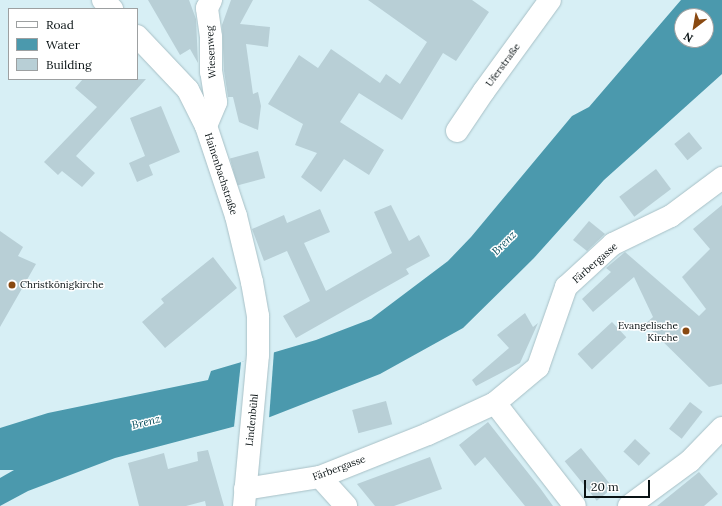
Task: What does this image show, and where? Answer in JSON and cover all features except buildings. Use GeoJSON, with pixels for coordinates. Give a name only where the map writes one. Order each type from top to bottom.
{"type":"FeatureCollection","features":[{"type":"Feature","properties":{"kind":"street"},"geometry":{"type":"LineString","coordinates":[[103,0],[111,8]]}},
{"type":"Feature","properties":{"kind":"street","name":"Wiesenweg"},"geometry":{"type":"LineString","coordinates":[[206,126],[216,102],[211,72],[211,37],[208,8],[211,0]]}},
{"type":"Feature","properties":{"kind":"street","name":"Uferstraße"},"geometry":{"type":"LineString","coordinates":[[457,131],[550,0]]}},
{"type":"Feature","properties":{"kind":"street","name":"Hainenbachstraße"},"geometry":{"type":"LineString","coordinates":[[138,37],[188,90],[206,126],[236,216],[250,275],[259,335]]}},
{"type":"Feature","properties":{"kind":"street","name":"Färbergasse"},"geometry":{"type":"LineString","coordinates":[[244,498],[320,477],[428,434],[495,402],[538,367],[566,287],[613,244],[671,216],[722,178]]}},
{"type":"Feature","properties":{"kind":"street","name":"Lindenbühl"},"geometry":{"type":"LineString","coordinates":[[244,498],[259,335]]}},
{"type":"Feature","properties":{"kind":"street"},"geometry":{"type":"LineString","coordinates":[[495,402],[575,506]]}},
{"type":"Feature","properties":{"kind":"street"},"geometry":{"type":"LineString","coordinates":[[629,506],[690,461],[722,428]]}},
{"type":"Feature","properties":{"kind":"street"},"geometry":{"type":"LineString","coordinates":[[320,477],[346,506]]}},
{"type":"Feature","properties":{"kind":"water","name":"Brenz"},"geometry":{"type":"Polygon","coordinates":[[[681,0],[722,0],[722,74],[604,180],[534,258],[463,328],[380,374],[270,417],[115,458],[28,491],[0,506],[0,478],[14,470],[0,470],[0,428],[48,413],[208,380],[211,371],[316,340],[371,319],[448,261],[471,237],[572,116],[589,107],[674,8],[674,48],[714,48],[714,8],[674,8],[681,0]]]}},
{"type":"Feature","properties":{"kind":"pier"},"geometry":{"type":"Polygon","coordinates":[[[274,351],[269,419],[234,427],[241,362],[274,351]]]}},
{"type":"Feature","properties":{"kind":"place","name":"Christkönigkirche"},"geometry":{"type":"Point","coordinates":[12,285]}},
{"type":"Feature","properties":{"kind":"place","name":"Evangelische Kirche"},"geometry":{"type":"Point","coordinates":[686,331]}}]}
